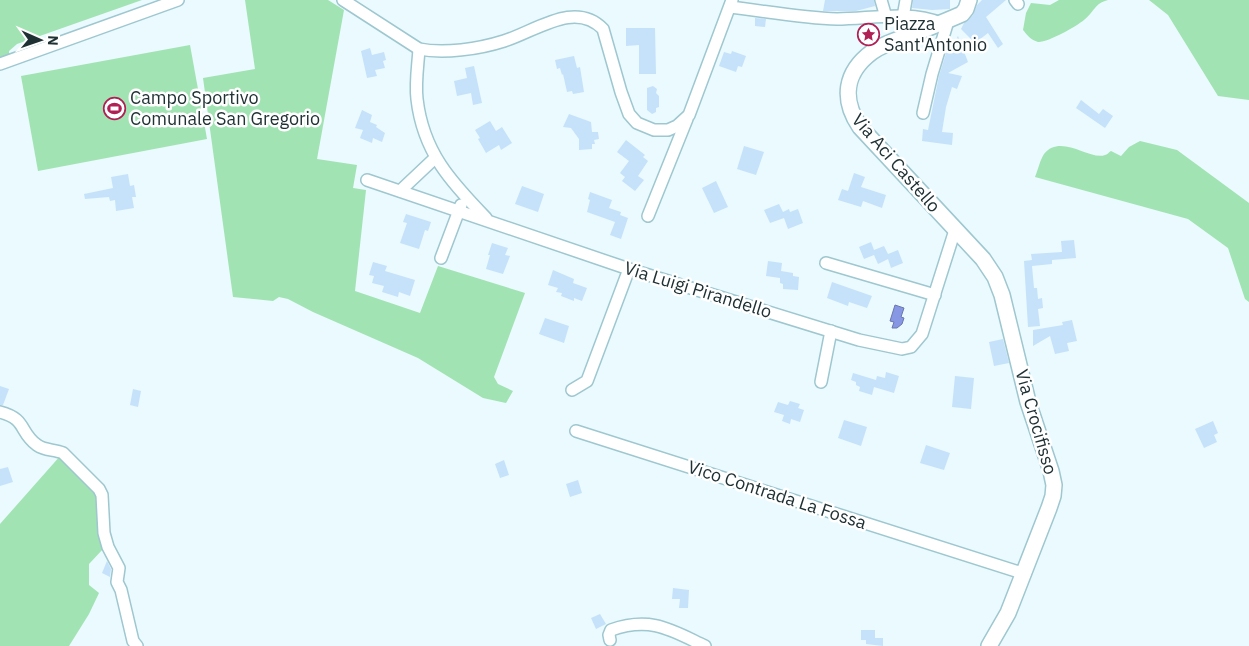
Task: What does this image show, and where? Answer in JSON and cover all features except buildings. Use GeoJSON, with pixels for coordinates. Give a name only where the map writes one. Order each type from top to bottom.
{"type":"FeatureCollection","features":[{"type":"Feature","properties":{"kind":"street"},"geometry":{"type":"LineString","coordinates":[[5,63],[178,0]]}},
{"type":"Feature","properties":{"kind":"street"},"geometry":{"type":"LineString","coordinates":[[342,0],[419,49],[442,51],[488,45],[506,40],[557,11],[579,8],[589,11],[598,19],[603,28],[621,92],[629,114],[637,123],[654,130],[668,130],[689,115]]}},
{"type":"Feature","properties":{"kind":"street"},"geometry":{"type":"LineString","coordinates":[[881,0],[886,17]]}},
{"type":"Feature","properties":{"kind":"street"},"geometry":{"type":"LineString","coordinates":[[903,17],[906,0]]}},
{"type":"Feature","properties":{"kind":"street","name":"Via Aci Castello"},"geometry":{"type":"LineString","coordinates":[[969,0],[962,14],[873,51],[857,68],[849,87],[848,97],[852,115],[860,127],[982,259],[995,277]]}},
{"type":"Feature","properties":{"kind":"street"},"geometry":{"type":"LineString","coordinates":[[648,216],[731,4],[822,18],[903,17],[944,22],[923,113]]}},
{"type":"Feature","properties":{"kind":"street"},"geometry":{"type":"LineString","coordinates":[[419,49],[417,98],[421,118],[435,158],[456,188],[489,220]]}},
{"type":"Feature","properties":{"kind":"street"},"geometry":{"type":"LineString","coordinates":[[400,191],[435,158]]}},
{"type":"Feature","properties":{"kind":"street","name":"Via Luigi Pirandello"},"geometry":{"type":"LineString","coordinates":[[367,180],[629,269],[888,348],[902,349],[911,347],[922,334],[955,230]]}},
{"type":"Feature","properties":{"kind":"street"},"geometry":{"type":"LineString","coordinates":[[441,258],[458,210],[465,197]]}},
{"type":"Feature","properties":{"kind":"street"},"geometry":{"type":"LineString","coordinates":[[826,262],[934,295]]}},
{"type":"Feature","properties":{"kind":"street"},"geometry":{"type":"LineString","coordinates":[[572,390],[587,381],[629,269]]}},
{"type":"Feature","properties":{"kind":"street","name":"Via Crocifisso"},"geometry":{"type":"LineString","coordinates":[[989,646],[1008,613],[1025,574],[1053,496],[1054,485],[1028,402],[1002,295],[995,277]]}},
{"type":"Feature","properties":{"kind":"street"},"geometry":{"type":"LineString","coordinates":[[821,382],[831,331]]}},
{"type":"Feature","properties":{"kind":"street"},"geometry":{"type":"LineString","coordinates":[[0,412],[10,414],[19,420],[29,438],[38,446],[48,450],[58,450],[63,453],[99,488],[104,506],[102,522],[104,533],[108,547],[119,568],[117,582],[121,590],[133,641],[137,646]]}},
{"type":"Feature","properties":{"kind":"street","name":"Vico Contrada La Fossa"},"geometry":{"type":"LineString","coordinates":[[576,431],[1025,574]]}},
{"type":"Feature","properties":{"kind":"street"},"geometry":{"type":"LineString","coordinates":[[610,640],[611,630],[635,624],[670,629],[705,646]]}},
{"type":"Feature","properties":{"kind":"green space"},"geometry":{"type":"Polygon","coordinates":[[[0,0],[142,0],[17,44],[9,51],[9,58],[0,60],[0,0]]]}},
{"type":"Feature","properties":{"kind":"green space"},"geometry":{"type":"Polygon","coordinates":[[[245,0],[328,0],[344,10],[317,159],[357,165],[353,188],[366,190],[355,291],[420,313],[438,266],[525,293],[494,377],[498,384],[513,391],[506,403],[483,398],[418,358],[313,312],[288,299],[279,297],[273,301],[233,297],[203,78],[255,69],[245,0]]]}},
{"type":"Feature","properties":{"kind":"green space"},"geometry":{"type":"Polygon","coordinates":[[[1059,0],[1108,0],[1097,6],[1080,23],[1062,34],[1042,42],[1031,39],[1023,30],[1026,13],[1031,3],[1050,5],[1059,0]]]}},
{"type":"Feature","properties":{"kind":"green space"},"geometry":{"type":"Polygon","coordinates":[[[1149,0],[1249,0],[1249,100],[1218,96],[1168,15],[1149,0]]]}},
{"type":"Feature","properties":{"kind":"green space","name":"Campo Sportivo Comunale San Gregorio"},"geometry":{"type":"Polygon","coordinates":[[[190,45],[207,139],[38,171],[21,76],[190,45]]]}},
{"type":"Feature","properties":{"kind":"green space"},"geometry":{"type":"Polygon","coordinates":[[[1140,141],[1177,150],[1249,203],[1249,302],[1245,299],[1228,248],[1188,219],[1035,177],[1044,154],[1051,148],[1067,147],[1099,156],[1106,155],[1111,151],[1121,156],[1129,147],[1140,141]]]}},
{"type":"Feature","properties":{"kind":"green space"},"geometry":{"type":"Polygon","coordinates":[[[61,455],[98,495],[103,549],[89,564],[89,585],[99,593],[89,614],[69,646],[0,646],[0,524],[61,455]]]}},
{"type":"Feature","properties":{"kind":"water"},"geometry":{"type":"Polygon","coordinates":[[[895,305],[904,308],[901,317],[904,318],[902,324],[897,328],[892,328],[894,322],[890,321],[895,305]]]}},
{"type":"Feature","properties":{"kind":"place","name":"Piazza Sant'Antonio"},"geometry":{"type":"Point","coordinates":[868,34]}},
{"type":"Feature","properties":{"kind":"place","name":"Campo Sportivo Comunale San Gregorio"},"geometry":{"type":"Point","coordinates":[114,108]}}]}
